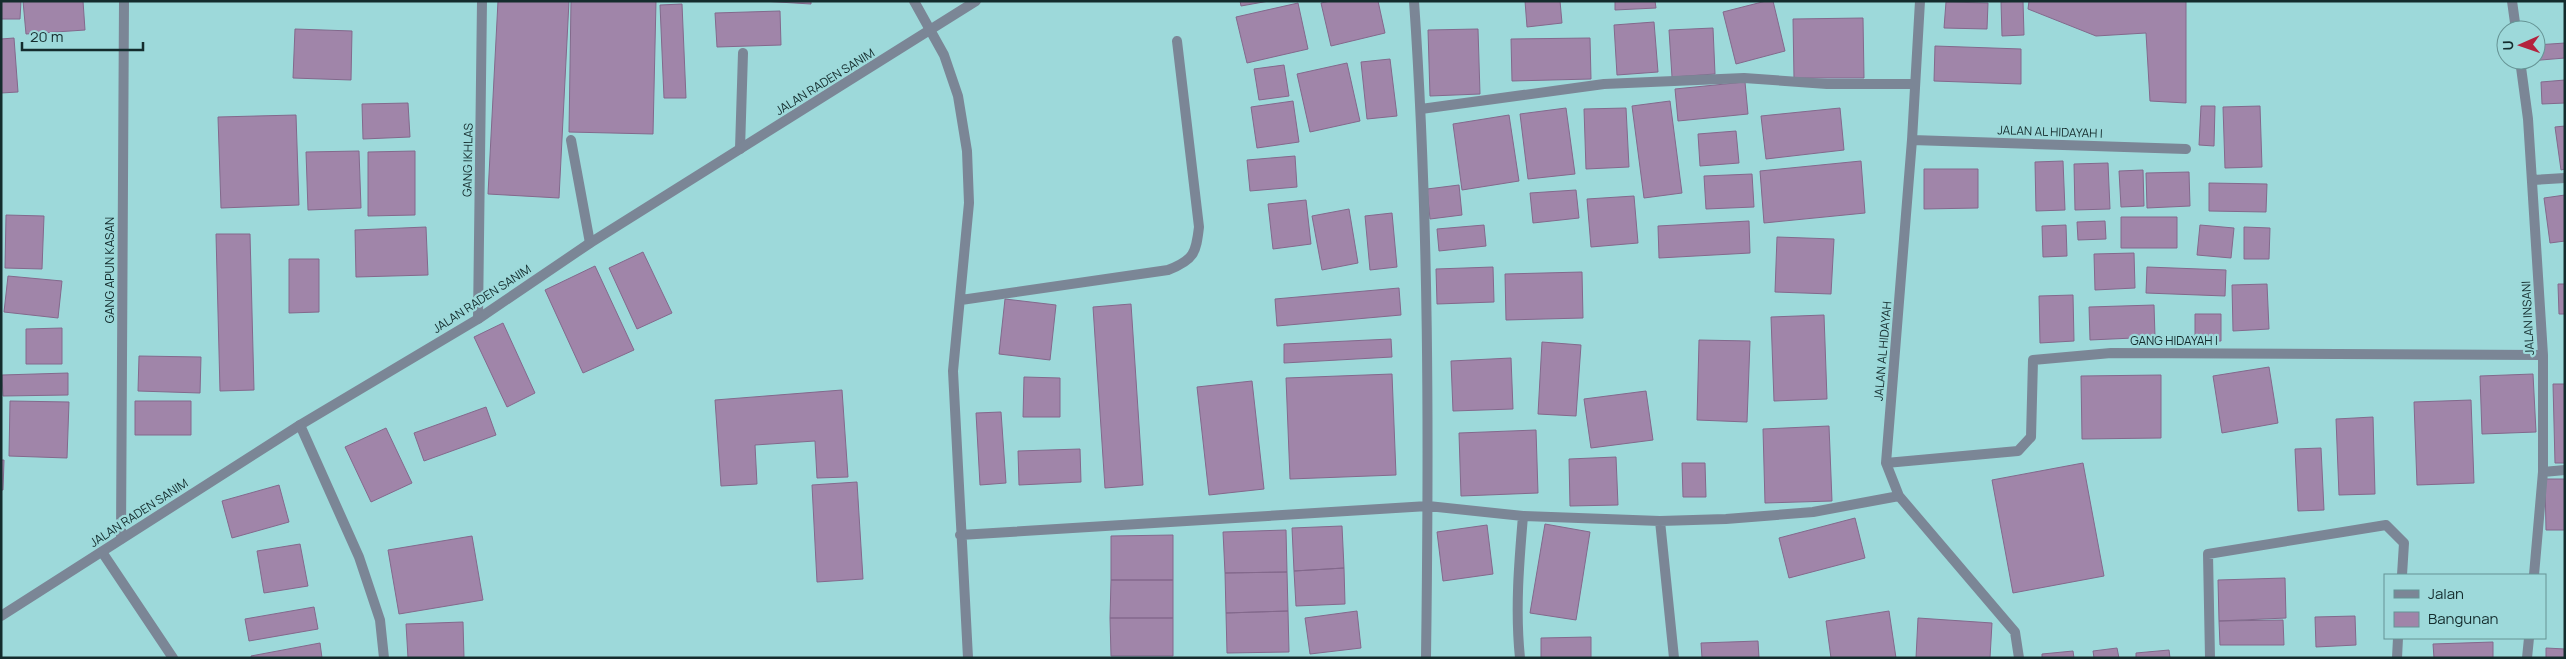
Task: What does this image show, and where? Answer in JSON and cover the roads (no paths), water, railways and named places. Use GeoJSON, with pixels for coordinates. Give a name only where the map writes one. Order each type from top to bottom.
{"type":"FeatureCollection","features":[{"type":"Feature","properties":{"kind":"street","name":"GANG APUN KASAN"},"geometry":{"type":"LineString","coordinates":[[121,539],[124,1]]}},
{"type":"Feature","properties":{"kind":"street","name":"GANG IKHLAS"},"geometry":{"type":"LineString","coordinates":[[478,319],[482,1]]}},
{"type":"Feature","properties":{"kind":"street"},"geometry":{"type":"LineString","coordinates":[[914,1],[944,54],[958,96],[967,151],[969,203],[953,370],[960,536],[968,658]]}},
{"type":"Feature","properties":{"kind":"street","name":"JALAN RADEN SANIM"},"geometry":{"type":"LineString","coordinates":[[1,616],[300,426],[478,319],[590,243],[976,1]]}},
{"type":"Feature","properties":{"kind":"street"},"geometry":{"type":"LineString","coordinates":[[1414,1],[1421,109],[1428,506],[1426,658]]}},
{"type":"Feature","properties":{"kind":"street","name":"JALAN AL HIDAYAH"},"geometry":{"type":"LineString","coordinates":[[1920,1],[1912,140],[1886,463],[1899,496],[2015,632],[2019,658]]}},
{"type":"Feature","properties":{"kind":"street"},"geometry":{"type":"LineString","coordinates":[[2512,1],[2515,20]]}},
{"type":"Feature","properties":{"kind":"street"},"geometry":{"type":"LineString","coordinates":[[961,300],[1168,270],[1186,264],[1196,250],[1199,227],[1177,41]]}},
{"type":"Feature","properties":{"kind":"street"},"geometry":{"type":"LineString","coordinates":[[740,149],[744,53]]}},
{"type":"Feature","properties":{"kind":"street","name":"JALAN INSANI"},"geometry":{"type":"LineString","coordinates":[[2521,70],[2528,119],[2543,355],[2543,472],[2534,574]]}},
{"type":"Feature","properties":{"kind":"street"},"geometry":{"type":"LineString","coordinates":[[1421,109],[1614,84],[1744,78],[1828,84],[1914,84]]}},
{"type":"Feature","properties":{"kind":"street"},"geometry":{"type":"LineString","coordinates":[[571,140],[590,243]]}},
{"type":"Feature","properties":{"kind":"street","name":"JALAN AL HIDAYAH I"},"geometry":{"type":"LineString","coordinates":[[1912,140],[2186,149]]}},
{"type":"Feature","properties":{"kind":"street"},"geometry":{"type":"LineString","coordinates":[[2532,180],[2565,178]]}},
{"type":"Feature","properties":{"kind":"street","name":"GANG HIDAYAH I"},"geometry":{"type":"LineString","coordinates":[[1886,463],[2018,451],[2031,437],[2033,360],[2111,353],[2543,355]]}},
{"type":"Feature","properties":{"kind":"street"},"geometry":{"type":"LineString","coordinates":[[300,426],[359,557],[380,620],[384,658]]}},
{"type":"Feature","properties":{"kind":"street"},"geometry":{"type":"LineString","coordinates":[[2543,472],[2565,470]]}},
{"type":"Feature","properties":{"kind":"street"},"geometry":{"type":"LineString","coordinates":[[960,536],[1428,506],[1523,516],[1660,521],[1726,520],[1813,512],[1899,496]]}},
{"type":"Feature","properties":{"kind":"street"},"geometry":{"type":"LineString","coordinates":[[1520,658],[1518,583],[1523,516]]}},
{"type":"Feature","properties":{"kind":"street"},"geometry":{"type":"LineString","coordinates":[[1660,521],[1674,658]]}},
{"type":"Feature","properties":{"kind":"street"},"geometry":{"type":"LineString","coordinates":[[2210,658],[2208,554],[2386,525],[2404,543],[2402,574]]}},
{"type":"Feature","properties":{"kind":"street"},"geometry":{"type":"LineString","coordinates":[[102,552],[174,658]]}},
{"type":"Feature","properties":{"kind":"street"},"geometry":{"type":"LineString","coordinates":[[2397,658],[2398,639]]}},
{"type":"Feature","properties":{"kind":"street"},"geometry":{"type":"LineString","coordinates":[[2527,658],[2529,639]]}}]}
